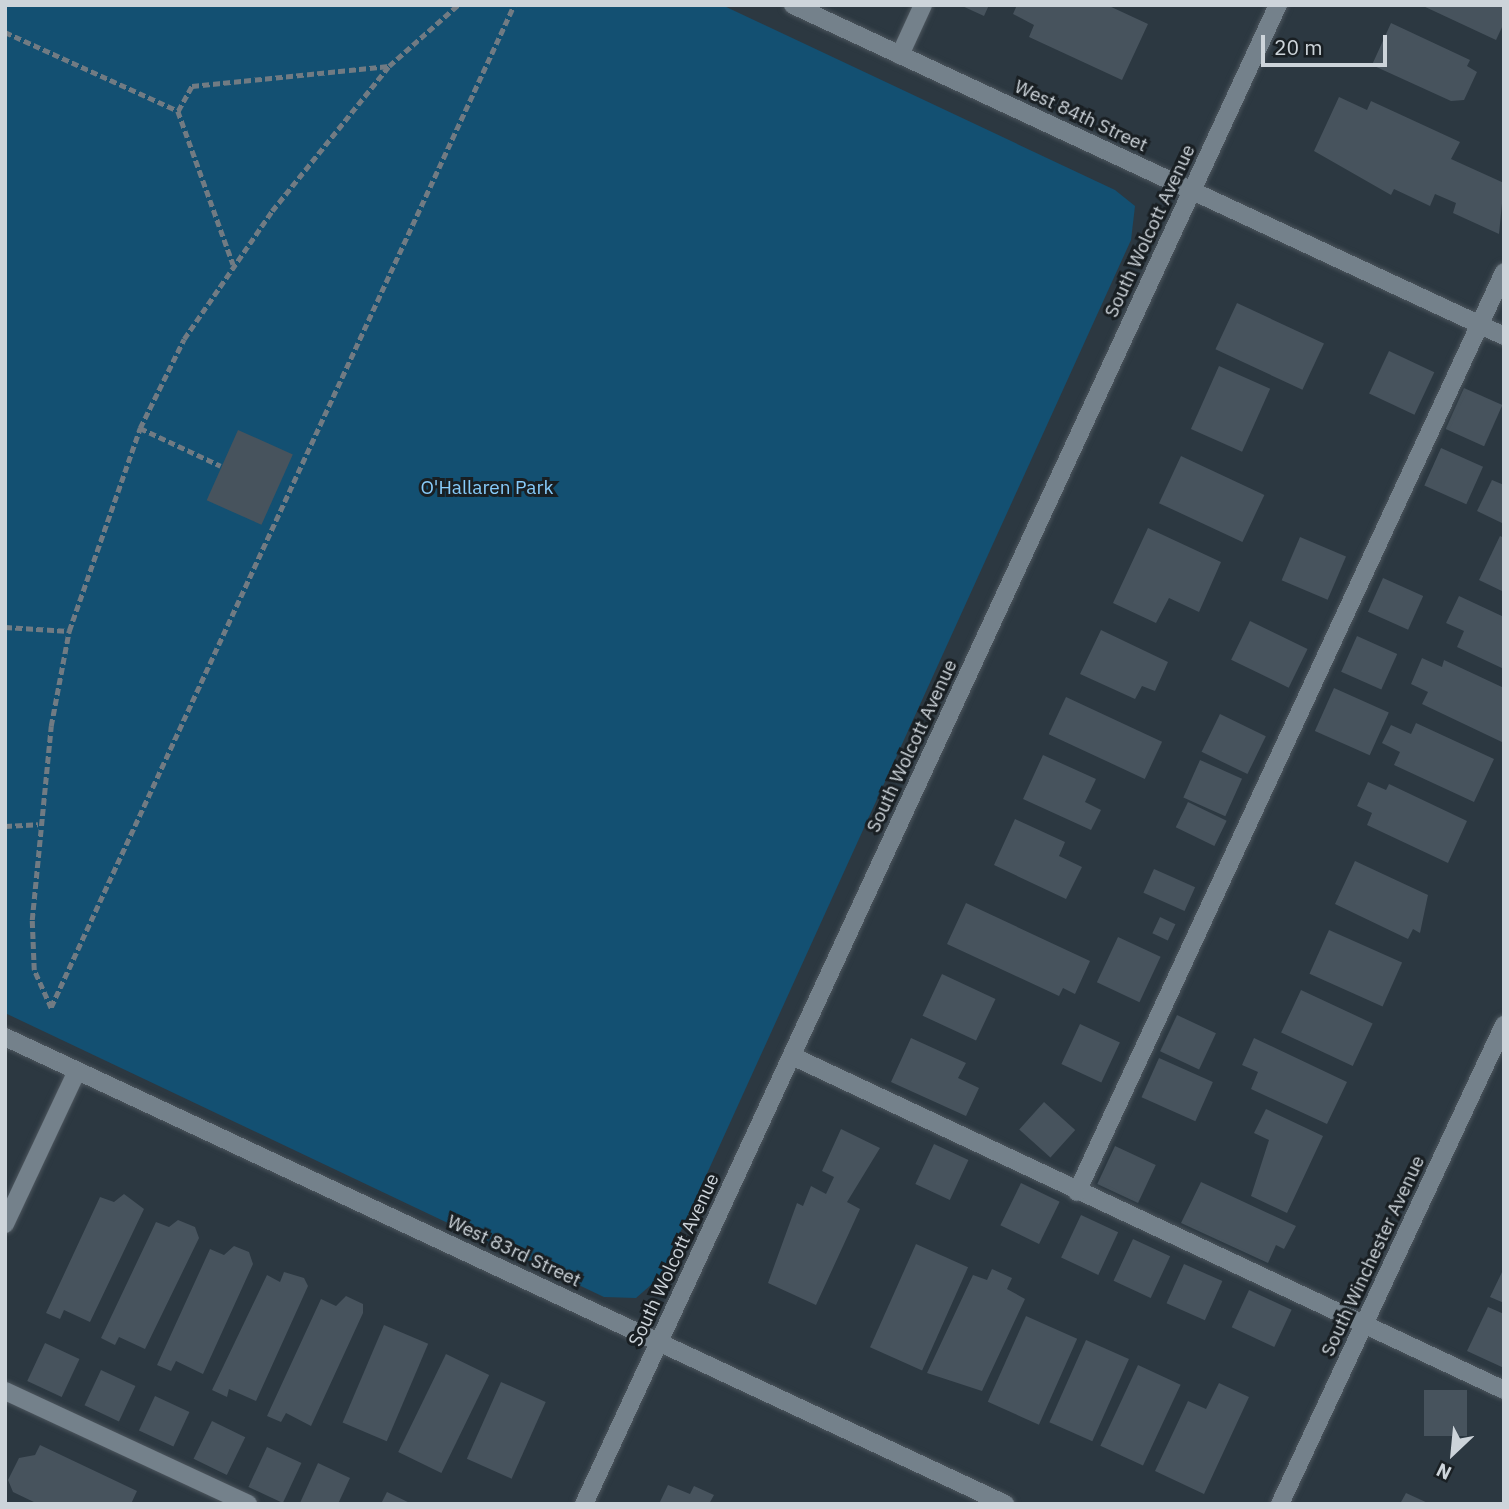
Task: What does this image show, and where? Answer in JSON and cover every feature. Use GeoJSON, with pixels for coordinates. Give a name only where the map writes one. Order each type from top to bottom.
{"type":"FeatureCollection","features":[{"type":"Feature","properties":{"kind":"street","name":"West 84th Street"},"geometry":{"type":"LineString","coordinates":[[793,5],[1504,336]]}},
{"type":"Feature","properties":{"kind":"street"},"geometry":{"type":"LineString","coordinates":[[900,55],[923,5]]}},
{"type":"Feature","properties":{"kind":"street","name":"South Wolcott Avenue"},"geometry":{"type":"LineString","coordinates":[[584,1504],[1278,5]]}},
{"type":"Feature","properties":{"kind":"street"},"geometry":{"type":"LineString","coordinates":[[1077,1192],[1504,272]]}},
{"type":"Feature","properties":{"kind":"street","name":"South Winchester Avenue"},"geometry":{"type":"LineString","coordinates":[[1280,1504],[1504,1025]]}},
{"type":"Feature","properties":{"kind":"street","name":"West 83rd Street"},"geometry":{"type":"LineString","coordinates":[[5,1037],[1005,1504]]}},
{"type":"Feature","properties":{"kind":"street"},"geometry":{"type":"LineString","coordinates":[[792,1056],[1504,1390]]}},
{"type":"Feature","properties":{"kind":"street"},"geometry":{"type":"LineString","coordinates":[[5,1224],[77,1071]]}},
{"type":"Feature","properties":{"kind":"street"},"geometry":{"type":"LineString","coordinates":[[5,1391],[238,1502]]}},
{"type":"Feature","properties":{"kind":"path"},"geometry":{"type":"LineString","coordinates":[[458,5],[390,66],[233,265],[184,339],[140,428],[69,631],[38,824],[34,970],[51,1008],[514,5]]}},
{"type":"Feature","properties":{"kind":"path"},"geometry":{"type":"LineString","coordinates":[[5,33],[178,111],[233,265]]}},
{"type":"Feature","properties":{"kind":"path"},"geometry":{"type":"LineString","coordinates":[[178,111],[192,86],[390,66]]}},
{"type":"Feature","properties":{"kind":"path"},"geometry":{"type":"LineString","coordinates":[[140,428],[221,466]]}},
{"type":"Feature","properties":{"kind":"path"},"geometry":{"type":"LineString","coordinates":[[5,627],[69,631]]}},
{"type":"Feature","properties":{"kind":"path"},"geometry":{"type":"LineString","coordinates":[[5,826],[38,824]]}},
{"type":"Feature","properties":{"kind":"green space","name":"O'Hallaren Park"},"geometry":{"type":"Polygon","coordinates":[[[5,5],[722,5],[1115,190],[1135,206],[1131,240],[660,1277],[636,1298],[604,1297],[5,1013],[5,5]]]}},
{"type":"Feature","properties":{"kind":"building"},"geometry":{"type":"Polygon","coordinates":[[[960,5],[989,5],[984,16],[960,5]]]}},
{"type":"Feature","properties":{"kind":"building"},"geometry":{"type":"Polygon","coordinates":[[[1017,5],[1107,5],[1148,24],[1122,80],[1029,37],[1034,25],[1013,14],[1017,5]]]}},
{"type":"Feature","properties":{"kind":"building"},"geometry":{"type":"Polygon","coordinates":[[[1421,5],[1504,5],[1504,23],[1496,40],[1421,5]]]}},
{"type":"Feature","properties":{"kind":"building"},"geometry":{"type":"Polygon","coordinates":[[[1391,23],[1470,60],[1467,66],[1477,72],[1464,100],[1451,101],[1372,65],[1391,23]]]}},
{"type":"Feature","properties":{"kind":"building"},"geometry":{"type":"Polygon","coordinates":[[[1339,97],[1367,110],[1371,101],[1460,142],[1451,159],[1504,183],[1499,234],[1453,213],[1456,203],[1435,194],[1430,206],[1394,189],[1391,195],[1314,151],[1339,97]]]}},
{"type":"Feature","properties":{"kind":"building"},"geometry":{"type":"Polygon","coordinates":[[[1237,303],[1324,344],[1302,390],[1215,349],[1237,303]]]}},
{"type":"Feature","properties":{"kind":"building"},"geometry":{"type":"Polygon","coordinates":[[[1389,351],[1434,372],[1414,415],[1369,394],[1389,351]]]}},
{"type":"Feature","properties":{"kind":"building"},"geometry":{"type":"Polygon","coordinates":[[[1219,366],[1270,389],[1242,452],[1191,429],[1219,366]]]}},
{"type":"Feature","properties":{"kind":"building"},"geometry":{"type":"Polygon","coordinates":[[[1464,388],[1502,405],[1484,446],[1446,429],[1464,388]]]}},
{"type":"Feature","properties":{"kind":"building"},"geometry":{"type":"Polygon","coordinates":[[[238,430],[293,454],[261,525],[207,500],[238,430]]]}},
{"type":"Feature","properties":{"kind":"building"},"geometry":{"type":"Polygon","coordinates":[[[1441,448],[1483,467],[1466,504],[1424,485],[1441,448]]]}},
{"type":"Feature","properties":{"kind":"building"},"geometry":{"type":"Polygon","coordinates":[[[1181,456],[1264,495],[1242,542],[1159,503],[1181,456]]]}},
{"type":"Feature","properties":{"kind":"building"},"geometry":{"type":"Polygon","coordinates":[[[1492,480],[1504,485],[1504,524],[1477,511],[1492,480]]]}},
{"type":"Feature","properties":{"kind":"building"},"geometry":{"type":"Polygon","coordinates":[[[1148,528],[1221,562],[1199,612],[1169,598],[1156,623],[1113,603],[1148,528]]]}},
{"type":"Feature","properties":{"kind":"building"},"geometry":{"type":"Polygon","coordinates":[[[1500,536],[1504,538],[1504,592],[1479,580],[1500,536]]]}},
{"type":"Feature","properties":{"kind":"building"},"geometry":{"type":"Polygon","coordinates":[[[1300,537],[1346,557],[1328,600],[1282,580],[1300,537]]]}},
{"type":"Feature","properties":{"kind":"building"},"geometry":{"type":"Polygon","coordinates":[[[1383,578],[1423,596],[1408,630],[1368,612],[1383,578]]]}},
{"type":"Feature","properties":{"kind":"building"},"geometry":{"type":"Polygon","coordinates":[[[1459,596],[1504,617],[1504,669],[1457,647],[1464,631],[1446,623],[1459,596]]]}},
{"type":"Feature","properties":{"kind":"building"},"geometry":{"type":"Polygon","coordinates":[[[1250,621],[1308,649],[1289,688],[1231,660],[1250,621]]]}},
{"type":"Feature","properties":{"kind":"building"},"geometry":{"type":"Polygon","coordinates":[[[1101,630],[1168,662],[1155,691],[1142,686],[1135,699],[1080,674],[1101,630]]]}},
{"type":"Feature","properties":{"kind":"building"},"geometry":{"type":"Polygon","coordinates":[[[1357,636],[1397,654],[1381,690],[1341,672],[1357,636]]]}},
{"type":"Feature","properties":{"kind":"building"},"geometry":{"type":"Polygon","coordinates":[[[1422,658],[1442,667],[1444,660],[1504,688],[1504,743],[1422,704],[1428,692],[1411,684],[1422,658]]]}},
{"type":"Feature","properties":{"kind":"building"},"geometry":{"type":"Polygon","coordinates":[[[1334,688],[1389,712],[1370,755],[1315,731],[1334,688]]]}},
{"type":"Feature","properties":{"kind":"building"},"geometry":{"type":"Polygon","coordinates":[[[1066,697],[1162,742],[1145,779],[1049,734],[1066,697]]]}},
{"type":"Feature","properties":{"kind":"building"},"geometry":{"type":"Polygon","coordinates":[[[1220,714],[1266,736],[1247,774],[1202,752],[1220,714]]]}},
{"type":"Feature","properties":{"kind":"building"},"geometry":{"type":"Polygon","coordinates":[[[1416,723],[1494,759],[1474,802],[1394,765],[1400,752],[1382,743],[1391,725],[1411,734],[1416,723]]]}},
{"type":"Feature","properties":{"kind":"building"},"geometry":{"type":"Polygon","coordinates":[[[1043,755],[1096,779],[1085,802],[1101,810],[1091,830],[1023,799],[1043,755]]]}},
{"type":"Feature","properties":{"kind":"building"},"geometry":{"type":"Polygon","coordinates":[[[1200,760],[1242,779],[1225,816],[1183,797],[1200,760]]]}},
{"type":"Feature","properties":{"kind":"building"},"geometry":{"type":"Polygon","coordinates":[[[1368,782],[1386,790],[1389,784],[1467,821],[1448,863],[1367,825],[1372,813],[1357,806],[1368,782]]]}},
{"type":"Feature","properties":{"kind":"building"},"geometry":{"type":"Polygon","coordinates":[[[1188,802],[1227,821],[1214,846],[1176,827],[1188,802]]]}},
{"type":"Feature","properties":{"kind":"building"},"geometry":{"type":"Polygon","coordinates":[[[1015,819],[1065,842],[1059,856],[1082,867],[1066,899],[994,865],[1015,819]]]}},
{"type":"Feature","properties":{"kind":"building"},"geometry":{"type":"Polygon","coordinates":[[[1355,861],[1428,895],[1420,933],[1413,929],[1408,939],[1335,904],[1355,861]]]}},
{"type":"Feature","properties":{"kind":"building"},"geometry":{"type":"Polygon","coordinates":[[[1154,869],[1195,887],[1185,911],[1143,893],[1154,869]]]}},
{"type":"Feature","properties":{"kind":"building"},"geometry":{"type":"Polygon","coordinates":[[[966,903],[1090,961],[1075,994],[1063,988],[1059,996],[947,944],[966,903]]]}},
{"type":"Feature","properties":{"kind":"building"},"geometry":{"type":"Polygon","coordinates":[[[1160,917],[1175,924],[1168,940],[1152,933],[1160,917]]]}},
{"type":"Feature","properties":{"kind":"building"},"geometry":{"type":"Polygon","coordinates":[[[1329,930],[1402,963],[1383,1006],[1309,974],[1329,930]]]}},
{"type":"Feature","properties":{"kind":"building"},"geometry":{"type":"Polygon","coordinates":[[[1118,937],[1161,957],[1139,1002],[1097,982],[1118,937]]]}},
{"type":"Feature","properties":{"kind":"building"},"geometry":{"type":"Polygon","coordinates":[[[942,974],[995,999],[976,1041],[923,1016],[942,974]]]}},
{"type":"Feature","properties":{"kind":"building"},"geometry":{"type":"Polygon","coordinates":[[[1301,990],[1373,1023],[1353,1066],[1281,1033],[1301,990]]]}},
{"type":"Feature","properties":{"kind":"building"},"geometry":{"type":"Polygon","coordinates":[[[1177,1015],[1216,1033],[1199,1069],[1160,1051],[1177,1015]]]}},
{"type":"Feature","properties":{"kind":"building"},"geometry":{"type":"Polygon","coordinates":[[[1080,1024],[1120,1043],[1101,1082],[1061,1064],[1080,1024]]]}},
{"type":"Feature","properties":{"kind":"building"},"geometry":{"type":"Polygon","coordinates":[[[911,1038],[966,1063],[958,1078],[979,1088],[966,1116],[891,1082],[911,1038]]]}},
{"type":"Feature","properties":{"kind":"building"},"geometry":{"type":"Polygon","coordinates":[[[1254,1038],[1347,1082],[1327,1124],[1251,1089],[1258,1072],[1242,1065],[1254,1038]]]}},
{"type":"Feature","properties":{"kind":"building"},"geometry":{"type":"Polygon","coordinates":[[[1159,1058],[1213,1082],[1195,1121],[1142,1097],[1159,1058]]]}},
{"type":"Feature","properties":{"kind":"building"},"geometry":{"type":"Polygon","coordinates":[[[1044,1102],[1075,1130],[1050,1158],[1019,1129],[1044,1102]]]}},
{"type":"Feature","properties":{"kind":"building"},"geometry":{"type":"Polygon","coordinates":[[[1266,1109],[1323,1136],[1287,1213],[1251,1196],[1269,1140],[1254,1133],[1266,1109]]]}},
{"type":"Feature","properties":{"kind":"building"},"geometry":{"type":"Polygon","coordinates":[[[841,1129],[880,1148],[847,1202],[860,1209],[816,1305],[768,1283],[797,1203],[803,1206],[811,1186],[826,1194],[834,1177],[822,1171],[841,1129]]]}},
{"type":"Feature","properties":{"kind":"building"},"geometry":{"type":"Polygon","coordinates":[[[934,1144],[968,1160],[950,1200],[915,1184],[934,1144]]]}},
{"type":"Feature","properties":{"kind":"building"},"geometry":{"type":"Polygon","coordinates":[[[1115,1146],[1156,1165],[1138,1203],[1097,1184],[1115,1146]]]}},
{"type":"Feature","properties":{"kind":"building"},"geometry":{"type":"Polygon","coordinates":[[[1201,1182],[1296,1226],[1284,1249],[1276,1245],[1268,1263],[1181,1223],[1201,1182]]]}},
{"type":"Feature","properties":{"kind":"building"},"geometry":{"type":"Polygon","coordinates":[[[1021,1183],[1060,1202],[1039,1244],[1000,1225],[1021,1183]]]}},
{"type":"Feature","properties":{"kind":"building"},"geometry":{"type":"Polygon","coordinates":[[[124,1194],[144,1209],[90,1322],[64,1310],[60,1319],[46,1313],[100,1197],[114,1202],[124,1194]]]}},
{"type":"Feature","properties":{"kind":"building"},"geometry":{"type":"Polygon","coordinates":[[[1081,1215],[1118,1232],[1098,1275],[1061,1258],[1081,1215]]]}},
{"type":"Feature","properties":{"kind":"building"},"geometry":{"type":"Polygon","coordinates":[[[178,1220],[195,1227],[199,1238],[145,1349],[119,1337],[115,1345],[101,1338],[156,1222],[169,1227],[178,1220]]]}},
{"type":"Feature","properties":{"kind":"building"},"geometry":{"type":"Polygon","coordinates":[[[1133,1239],[1170,1256],[1151,1298],[1114,1281],[1133,1239]]]}},
{"type":"Feature","properties":{"kind":"building"},"geometry":{"type":"Polygon","coordinates":[[[916,1244],[968,1267],[922,1370],[870,1347],[916,1244]]]}},
{"type":"Feature","properties":{"kind":"building"},"geometry":{"type":"Polygon","coordinates":[[[234,1246],[249,1252],[253,1264],[203,1374],[176,1361],[171,1371],[157,1365],[210,1249],[224,1255],[234,1246]]]}},
{"type":"Feature","properties":{"kind":"building"},"geometry":{"type":"Polygon","coordinates":[[[1184,1264],[1222,1281],[1205,1320],[1167,1303],[1184,1264]]]}},
{"type":"Feature","properties":{"kind":"building"},"geometry":{"type":"Polygon","coordinates":[[[1504,1268],[1504,1303],[1490,1297],[1504,1268]]]}},
{"type":"Feature","properties":{"kind":"building"},"geometry":{"type":"Polygon","coordinates":[[[992,1269],[1012,1278],[1007,1289],[1025,1299],[982,1391],[927,1373],[973,1275],[987,1280],[992,1269]]]}},
{"type":"Feature","properties":{"kind":"building"},"geometry":{"type":"Polygon","coordinates":[[[284,1272],[304,1278],[308,1286],[256,1401],[229,1389],[227,1397],[212,1390],[267,1275],[280,1282],[284,1272]]]}},
{"type":"Feature","properties":{"kind":"building"},"geometry":{"type":"Polygon","coordinates":[[[1249,1290],[1292,1310],[1274,1347],[1232,1327],[1249,1290]]]}},
{"type":"Feature","properties":{"kind":"building"},"geometry":{"type":"Polygon","coordinates":[[[346,1296],[363,1304],[363,1313],[311,1426],[286,1413],[281,1422],[267,1416],[321,1299],[336,1306],[346,1296]]]}},
{"type":"Feature","properties":{"kind":"building"},"geometry":{"type":"Polygon","coordinates":[[[1488,1307],[1504,1314],[1504,1368],[1467,1351],[1488,1307]]]}},
{"type":"Feature","properties":{"kind":"building"},"geometry":{"type":"Polygon","coordinates":[[[1026,1316],[1077,1339],[1039,1425],[988,1402],[1026,1316]]]}},
{"type":"Feature","properties":{"kind":"building"},"geometry":{"type":"Polygon","coordinates":[[[384,1325],[428,1344],[387,1441],[343,1423],[384,1325]]]}},
{"type":"Feature","properties":{"kind":"building"},"geometry":{"type":"Polygon","coordinates":[[[1086,1340],[1129,1359],[1092,1441],[1049,1422],[1086,1340]]]}},
{"type":"Feature","properties":{"kind":"building"},"geometry":{"type":"Polygon","coordinates":[[[45,1343],[79,1359],[62,1397],[27,1381],[45,1343]]]}},
{"type":"Feature","properties":{"kind":"building"},"geometry":{"type":"Polygon","coordinates":[[[446,1354],[489,1375],[441,1473],[398,1452],[446,1354]]]}},
{"type":"Feature","properties":{"kind":"building"},"geometry":{"type":"Polygon","coordinates":[[[1138,1365],[1181,1385],[1143,1466],[1100,1446],[1138,1365]]]}},
{"type":"Feature","properties":{"kind":"building"},"geometry":{"type":"Polygon","coordinates":[[[101,1370],[135,1386],[119,1421],[85,1405],[101,1370]]]}},
{"type":"Feature","properties":{"kind":"building"},"geometry":{"type":"Polygon","coordinates":[[[501,1382],[546,1402],[512,1479],[467,1459],[501,1382]]]}},
{"type":"Feature","properties":{"kind":"building"},"geometry":{"type":"Polygon","coordinates":[[[1219,1383],[1249,1397],[1204,1494],[1155,1471],[1188,1401],[1206,1409],[1219,1383]]]}},
{"type":"Feature","properties":{"kind":"building"},"geometry":{"type":"Polygon","coordinates":[[[1424,1390],[1467,1390],[1467,1436],[1424,1436],[1424,1390]]]}},
{"type":"Feature","properties":{"kind":"building"},"geometry":{"type":"Polygon","coordinates":[[[155,1396],[189,1412],[173,1446],[139,1430],[155,1396]]]}},
{"type":"Feature","properties":{"kind":"building"},"geometry":{"type":"Polygon","coordinates":[[[212,1421],[245,1437],[227,1475],[194,1459],[212,1421]]]}},
{"type":"Feature","properties":{"kind":"building"},"geometry":{"type":"Polygon","coordinates":[[[40,1445],[137,1491],[131,1504],[38,1504],[13,1492],[8,1480],[19,1458],[35,1455],[40,1445]]]}},
{"type":"Feature","properties":{"kind":"building"},"geometry":{"type":"Polygon","coordinates":[[[267,1447],[301,1463],[283,1503],[248,1487],[267,1447]]]}},
{"type":"Feature","properties":{"kind":"building"},"geometry":{"type":"Polygon","coordinates":[[[318,1463],[350,1478],[338,1504],[300,1503],[318,1463]]]}},
{"type":"Feature","properties":{"kind":"building"},"geometry":{"type":"Polygon","coordinates":[[[668,1485],[690,1494],[694,1486],[714,1495],[709,1504],[659,1504],[668,1485]]]}},
{"type":"Feature","properties":{"kind":"building"},"geometry":{"type":"Polygon","coordinates":[[[387,1492],[412,1504],[381,1504],[387,1492]]]}},
{"type":"Feature","properties":{"kind":"building"},"geometry":{"type":"Polygon","coordinates":[[[1406,1493],[1430,1504],[1400,1504],[1406,1493]]]}}]}
